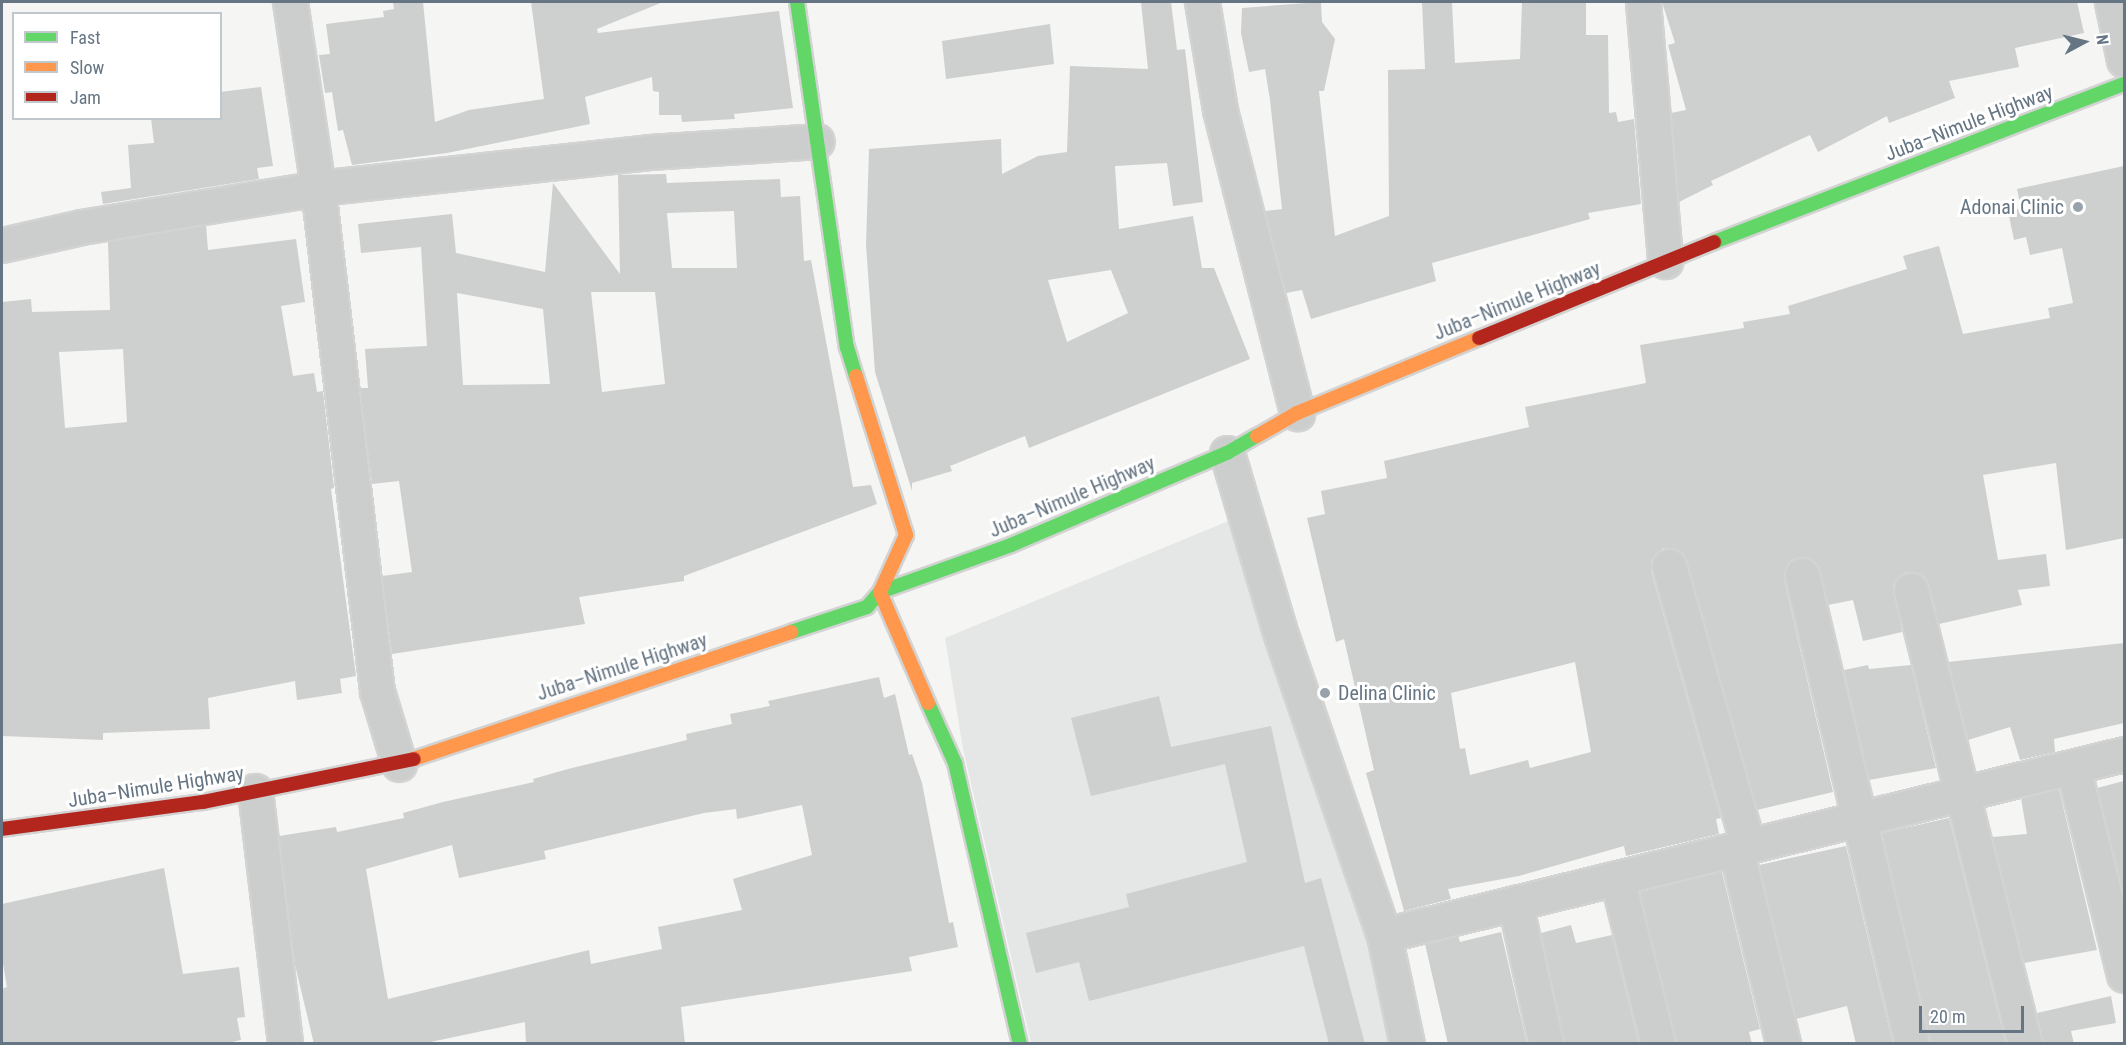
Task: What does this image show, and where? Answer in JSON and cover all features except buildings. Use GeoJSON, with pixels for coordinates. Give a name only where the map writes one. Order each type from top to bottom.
{"type":"FeatureCollection","features":[{"type":"Feature","properties":{"kind":"main road"},"geometry":{"type":"LineString","coordinates":[[797,2],[847,347],[906,535],[880,592],[955,763],[1020,1044]]}},
{"type":"Feature","properties":{"kind":"main road","name":"Juba–Nimule Highway"},"geometry":{"type":"LineString","coordinates":[[2,829],[255,791],[399,764],[867,607],[880,592],[1011,545],[1227,453],[1297,413],[1665,261],[2124,84]]}},
{"type":"Feature","properties":{"kind":"street"},"geometry":{"type":"LineString","coordinates":[[290,2],[318,188],[377,691],[399,764]]}},
{"type":"Feature","properties":{"kind":"street"},"geometry":{"type":"LineString","coordinates":[[1202,2],[1220,110],[1297,413]]}},
{"type":"Feature","properties":{"kind":"street"},"geometry":{"type":"LineString","coordinates":[[1643,2],[1665,261]]}},
{"type":"Feature","properties":{"kind":"street"},"geometry":{"type":"LineString","coordinates":[[2112,2],[2124,60]]}},
{"type":"Feature","properties":{"kind":"street"},"geometry":{"type":"LineString","coordinates":[[2,245],[81,227],[318,188],[649,152],[817,141]]}},
{"type":"Feature","properties":{"kind":"street"},"geometry":{"type":"LineString","coordinates":[[1227,453],[1279,629],[1384,935],[1407,1044]]}},
{"type":"Feature","properties":{"kind":"street"},"geometry":{"type":"LineString","coordinates":[[1669,566],[1742,848],[1783,1044]]}},
{"type":"Feature","properties":{"kind":"street"},"geometry":{"type":"LineString","coordinates":[[1802,575],[1857,819],[1912,1044]]}},
{"type":"Feature","properties":{"kind":"street"},"geometry":{"type":"LineString","coordinates":[[1911,590],[2025,1044]]}},
{"type":"Feature","properties":{"kind":"street"},"geometry":{"type":"LineString","coordinates":[[1384,935],[2124,754]]}},
{"type":"Feature","properties":{"kind":"street"},"geometry":{"type":"LineString","coordinates":[[2073,767],[2124,975]]}},
{"type":"Feature","properties":{"kind":"street"},"geometry":{"type":"LineString","coordinates":[[255,791],[285,1044]]}},
{"type":"Feature","properties":{"kind":"street"},"geometry":{"type":"LineString","coordinates":[[1617,878],[1658,1044]]}},
{"type":"Feature","properties":{"kind":"street"},"geometry":{"type":"LineString","coordinates":[[1515,903],[1546,1044]]}},
{"type":"Feature","properties":{"kind":"shaded area"},"geometry":{"type":"Polygon","coordinates":[[[1231,520],[1282,692],[1313,763],[1367,943],[1390,1043],[1031,1043],[963,749],[945,638],[1231,520]]]}},
{"type":"Feature","properties":{"kind":"traffic: fast"},"geometry":{"type":"LineString","coordinates":[[797,2],[847,347],[856,376]]}},
{"type":"Feature","properties":{"kind":"traffic: fast"},"geometry":{"type":"LineString","coordinates":[[1714,242],[2124,84]]}},
{"type":"Feature","properties":{"kind":"traffic: fast"},"geometry":{"type":"LineString","coordinates":[[791,632],[867,607],[880,592],[1011,545],[1227,453],[1257,436]]}},
{"type":"Feature","properties":{"kind":"traffic: fast"},"geometry":{"type":"LineString","coordinates":[[928,703],[955,763],[1020,1044]]}},
{"type":"Feature","properties":{"kind":"traffic: slow"},"geometry":{"type":"LineString","coordinates":[[1257,436],[1297,413],[1479,338]]}},
{"type":"Feature","properties":{"kind":"traffic: slow"},"geometry":{"type":"LineString","coordinates":[[856,376],[906,535],[880,592],[928,703]]}},
{"type":"Feature","properties":{"kind":"traffic: slow"},"geometry":{"type":"LineString","coordinates":[[414,759],[791,632]]}},
{"type":"Feature","properties":{"kind":"traffic: jam"},"geometry":{"type":"LineString","coordinates":[[1479,338],[1714,242]]}},
{"type":"Feature","properties":{"kind":"traffic: jam"},"geometry":{"type":"LineString","coordinates":[[2,829],[203,802],[414,759]]}},
{"type":"Feature","properties":{"kind":"place","name":"Adonai Clinic"},"geometry":{"type":"Point","coordinates":[2078,207]}},
{"type":"Feature","properties":{"kind":"place","name":"Delina Clinic"},"geometry":{"type":"Point","coordinates":[1325,693]}}]}
